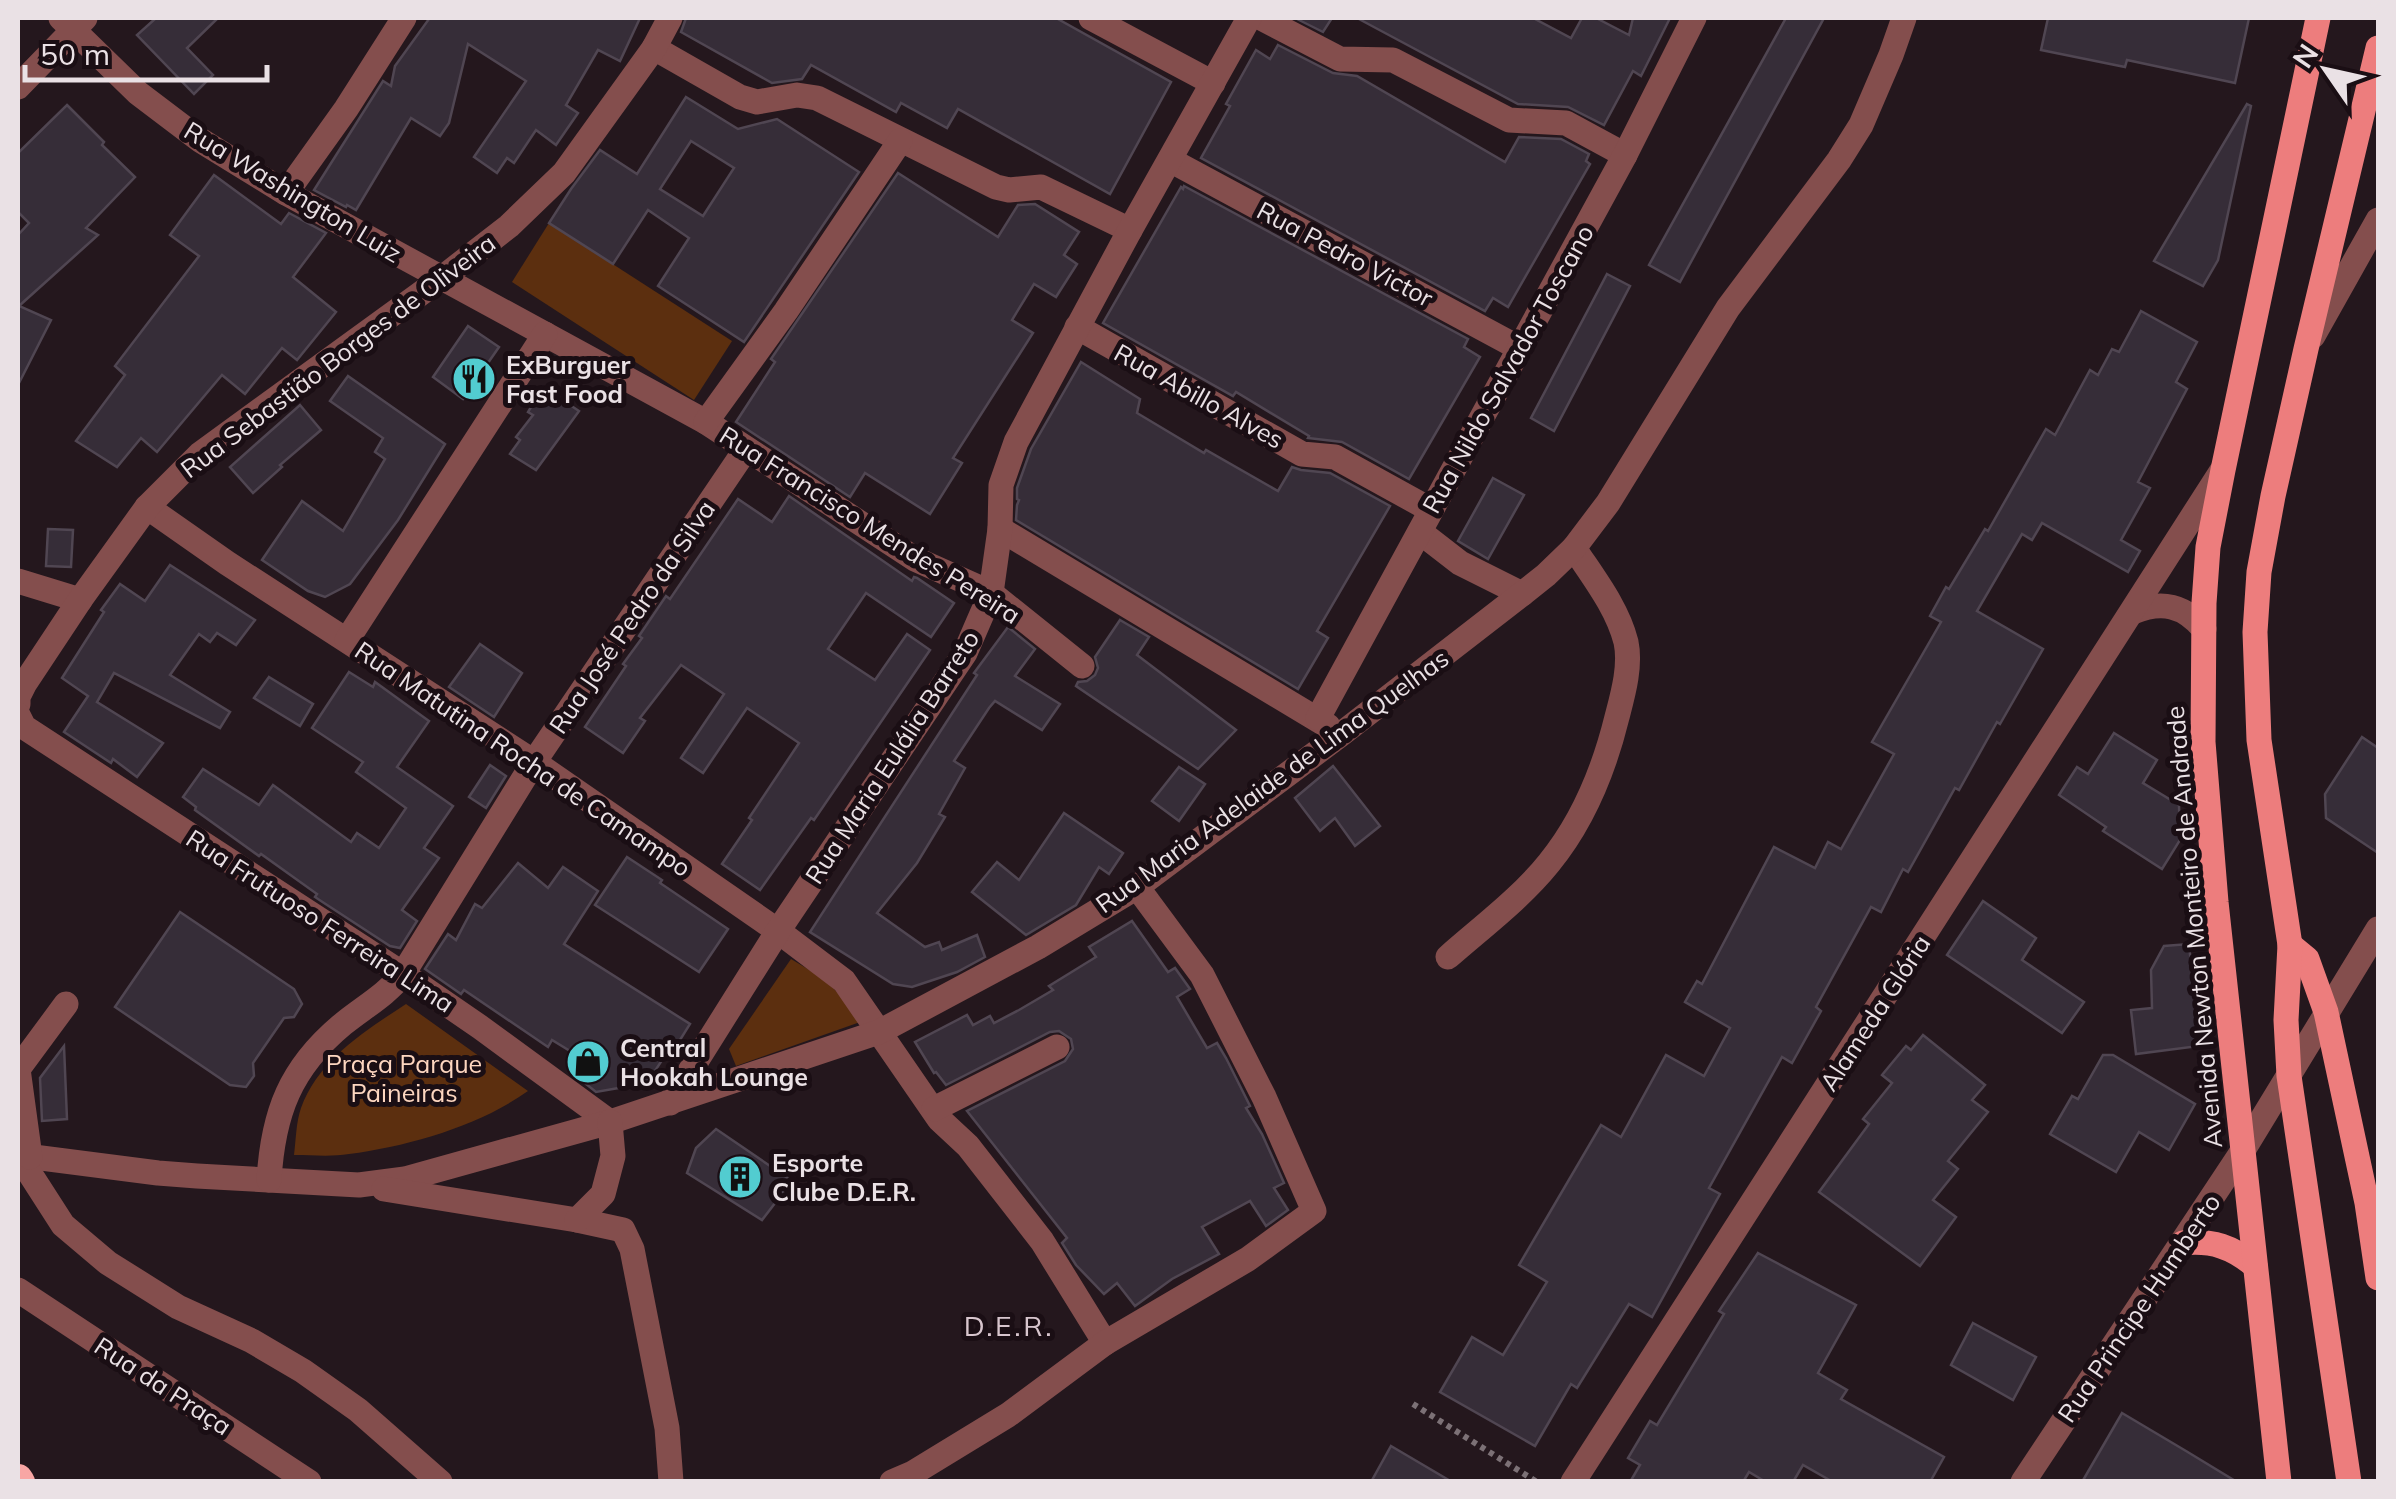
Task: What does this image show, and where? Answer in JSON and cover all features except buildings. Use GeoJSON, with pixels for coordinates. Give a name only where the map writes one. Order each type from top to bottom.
{"type":"FeatureCollection","features":[{"type":"Feature","properties":{"kind":"main road","name":"Avenida Newton Monteiro de Andrade"},"geometry":{"type":"LineString","coordinates":[[2279,1482],[2219,932],[2204,742],[2204,628],[2208,546],[2318,18]]}},
{"type":"Feature","properties":{"kind":"main road"},"geometry":{"type":"LineString","coordinates":[[2349,1482],[2289,1076],[2286,1020],[2290,945],[2259,740],[2256,632],[2262,553],[2378,48]]}},
{"type":"Feature","properties":{"kind":"main road"},"geometry":{"type":"LineString","coordinates":[[2290,945],[2307,959],[2326,1012],[2367,1203],[2378,1278]]}},
{"type":"Feature","properties":{"kind":"main road"},"geometry":{"type":"LineString","coordinates":[[2183,1243],[2215,1243],[2255,1266]]}},
{"type":"Feature","properties":{"kind":"street"},"geometry":{"type":"LineString","coordinates":[[286,193],[404,18]]}},
{"type":"Feature","properties":{"kind":"street","name":"Rua Sebastião Borges de Oliveira"},"geometry":{"type":"LineString","coordinates":[[20,716],[18,697],[25,683],[147,507],[200,454],[509,226],[564,173],[654,48],[670,18]]}},
{"type":"Feature","properties":{"kind":"street"},"geometry":{"type":"LineString","coordinates":[[1091,18],[1214,83]]}},
{"type":"Feature","properties":{"kind":"street","name":"Rua Maria Eulália Barreto"},"geometry":{"type":"LineString","coordinates":[[670,1103],[778,931],[965,654],[991,594],[1000,529],[1001,484],[1016,442],[1250,18]]}},
{"type":"Feature","properties":{"kind":"street"},"geometry":{"type":"LineString","coordinates":[[1260,18],[1340,59],[1394,60],[1509,120],[1566,122],[1625,155]]}},
{"type":"Feature","properties":{"kind":"street","name":"Rua Nildo Salvador Toscano"},"geometry":{"type":"LineString","coordinates":[[1318,718],[1625,155],[1694,18]]}},
{"type":"Feature","properties":{"kind":"street","name":"Rua Maria Adelaide de Lima Quelhas"},"geometry":{"type":"LineString","coordinates":[[359,1185],[439,1172],[610,1122],[879,1032],[1038,947],[1137,888],[1340,735],[1522,594],[1574,548],[1608,503],[1728,308],[1839,160],[1861,124],[1904,18]]}},
{"type":"Feature","properties":{"kind":"street"},"geometry":{"type":"LineString","coordinates":[[18,87],[74,22]]}},
{"type":"Feature","properties":{"kind":"street","name":"Rua Washington Luiz"},"geometry":{"type":"LineString","coordinates":[[74,22],[138,93],[200,140],[286,193],[442,278]]}},
{"type":"Feature","properties":{"kind":"street"},"geometry":{"type":"LineString","coordinates":[[654,48],[740,98],[757,102],[797,95],[817,98],[996,188],[1041,187],[1130,230]]}},
{"type":"Feature","properties":{"kind":"street"},"geometry":{"type":"LineString","coordinates":[[706,422],[786,312],[900,141]]}},
{"type":"Feature","properties":{"kind":"street","name":"Rua Pedro Victor"},"geometry":{"type":"LineString","coordinates":[[1170,160],[1519,348]]}},
{"type":"Feature","properties":{"kind":"street"},"geometry":{"type":"LineString","coordinates":[[2306,349],[2378,220]]}},
{"type":"Feature","properties":{"kind":"street","name":"Rua Francisco Mendes Pereira"},"geometry":{"type":"LineString","coordinates":[[442,278],[706,422],[916,559],[991,594],[1082,666]]}},
{"type":"Feature","properties":{"kind":"street","name":"Rua Abillo Alves"},"geometry":{"type":"LineString","coordinates":[[1077,327],[1302,454],[1336,457],[1426,521],[1460,563],[1522,594]]}},
{"type":"Feature","properties":{"kind":"street"},"geometry":{"type":"LineString","coordinates":[[346,640],[545,334]]}},
{"type":"Feature","properties":{"kind":"street","name":"Rua José Pedro da Silva"},"geometry":{"type":"LineString","coordinates":[[269,1180],[278,1115],[302,1067],[340,1026],[382,997],[403,974],[534,762],[746,448]]}},
{"type":"Feature","properties":{"kind":"street","name":"Alameda Glória"},"geometry":{"type":"LineString","coordinates":[[1573,1482],[2223,470]]}},
{"type":"Feature","properties":{"kind":"street","name":"Rua Matutina Rocha de Camampo"},"geometry":{"type":"LineString","coordinates":[[147,507],[534,762],[844,981],[940,1119],[968,1146],[1042,1242],[1104,1342]]}},
{"type":"Feature","properties":{"kind":"street"},"geometry":{"type":"LineString","coordinates":[[1000,529],[1318,718],[1340,735]]}},
{"type":"Feature","properties":{"kind":"street"},"geometry":{"type":"LineString","coordinates":[[1448,957],[1547,866],[1568,837],[1602,772],[1627,669],[1626,643],[1613,609],[1574,548]]}},
{"type":"Feature","properties":{"kind":"street"},"geometry":{"type":"LineString","coordinates":[[18,581],[80,600]]}},
{"type":"Feature","properties":{"kind":"street"},"geometry":{"type":"LineString","coordinates":[[2133,612],[2155,605],[2177,607],[2204,628]]}},
{"type":"Feature","properties":{"kind":"street","name":"Rua Frutuoso Ferreira Lima"},"geometry":{"type":"LineString","coordinates":[[20,716],[403,974],[610,1122]]}},
{"type":"Feature","properties":{"kind":"street"},"geometry":{"type":"LineString","coordinates":[[892,1482],[1008,1415],[1104,1342],[1248,1259],[1314,1211],[1264,1097],[1202,975],[1137,888]]}},
{"type":"Feature","properties":{"kind":"street","name":"Rua Principe Humberto"},"geometry":{"type":"LineString","coordinates":[[2022,1482],[2242,1152],[2378,929]]}},
{"type":"Feature","properties":{"kind":"street"},"geometry":{"type":"LineString","coordinates":[[66,1004],[18,1069],[22,1156],[62,1225],[108,1263],[178,1307],[252,1340],[303,1371],[358,1410],[440,1482]]}},
{"type":"Feature","properties":{"kind":"street"},"geometry":{"type":"LineString","coordinates":[[934,1109],[1057,1047]]}},
{"type":"Feature","properties":{"kind":"street"},"geometry":{"type":"LineString","coordinates":[[576,1220],[603,1194],[614,1156],[610,1122]]}},
{"type":"Feature","properties":{"kind":"street","name":"Rua Maria Adelaide de Lima Quelhas"},"geometry":{"type":"LineString","coordinates":[[22,1156],[158,1174],[359,1185],[623,1230],[629,1239],[666,1428],[671,1482]]}},
{"type":"Feature","properties":{"kind":"street","name":"Rua da Praça"},"geometry":{"type":"LineString","coordinates":[[18,1290],[310,1482]]}},
{"type":"Feature","properties":{"kind":"path"},"geometry":{"type":"LineString","coordinates":[[1412,1404],[1538,1482]]}},
{"type":"Feature","properties":{"kind":"green space"},"geometry":{"type":"Polygon","coordinates":[[[549,223],[732,341],[694,400],[512,282],[549,223]]]}},
{"type":"Feature","properties":{"kind":"green space"},"geometry":{"type":"Polygon","coordinates":[[[791,959],[826,980],[863,1021],[736,1066],[729,1049],[791,959]]]}},
{"type":"Feature","properties":{"kind":"green space","name":"Praça Parque Paineiras"},"geometry":{"type":"Polygon","coordinates":[[[406,1004],[528,1091],[466,1124],[419,1140],[342,1155],[294,1155],[301,1108],[319,1075],[345,1048],[406,1004]]]}},
{"type":"Feature","properties":{"kind":"place","name":"ExBurguer Fast Food"},"geometry":{"type":"Point","coordinates":[474,379]}},
{"type":"Feature","properties":{"kind":"place","name":"Central Hookah Lounge"},"geometry":{"type":"Point","coordinates":[588,1062]}},
{"type":"Feature","properties":{"kind":"place","name":"Esporte Clube D.E.R."},"geometry":{"type":"Point","coordinates":[740,1177]}},
{"type":"Feature","properties":{"kind":"district","name":"D.E.R."},"geometry":{"type":"Point","coordinates":[1009,1326]}}]}
